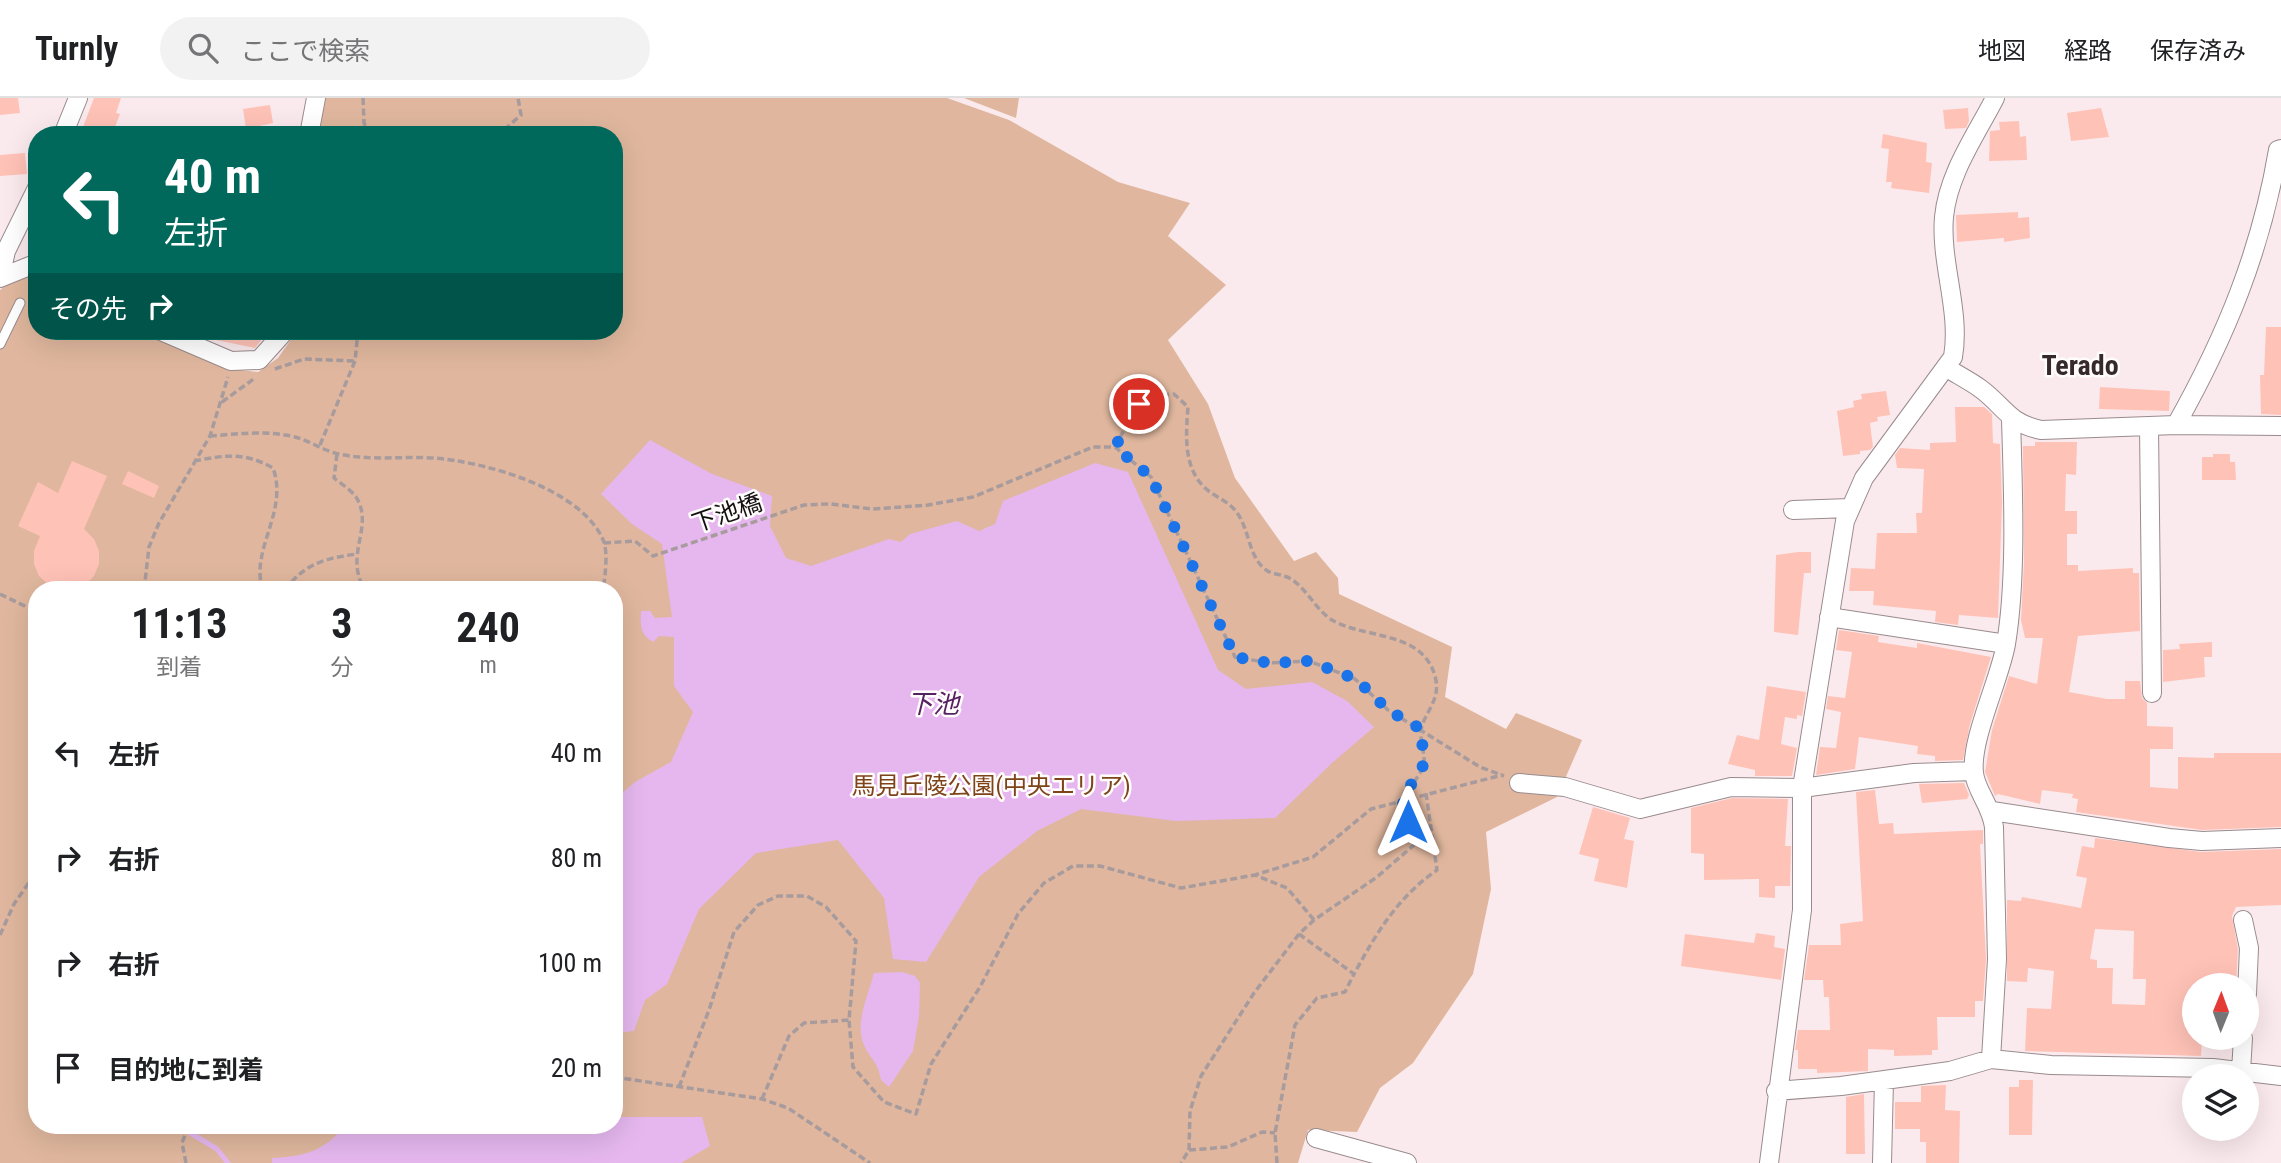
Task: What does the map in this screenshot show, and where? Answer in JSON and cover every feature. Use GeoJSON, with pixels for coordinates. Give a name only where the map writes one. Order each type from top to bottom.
{"type":"FeatureCollection","features":[{"type":"Feature","properties":{"kind":"street"},"geometry":{"type":"LineString","coordinates":[[67,126],[78,98]]}},
{"type":"Feature","properties":{"kind":"street"},"geometry":{"type":"LineString","coordinates":[[311,126],[316,98]]}},
{"type":"Feature","properties":{"kind":"street"},"geometry":{"type":"LineString","coordinates":[[1769,1163],[1776,1091],[1802,909],[1802,788],[1829,617],[1850,508],[1864,478],[1953,357],[1955,333],[1944,218],[1955,175],[1995,98]]}},
{"type":"Feature","properties":{"kind":"street"},"geometry":{"type":"LineString","coordinates":[[2176,425],[2225,333],[2260,238],[2278,150],[2281,149]]}},
{"type":"Feature","properties":{"kind":"street"},"geometry":{"type":"LineString","coordinates":[[0,278],[6,251],[28,206]]}},
{"type":"Feature","properties":{"kind":"street"},"geometry":{"type":"LineString","coordinates":[[0,278],[28,267]]}},
{"type":"Feature","properties":{"kind":"street"},"geometry":{"type":"LineString","coordinates":[[182,340],[231,361],[259,360],[277,340]]}},
{"type":"Feature","properties":{"kind":"street"},"geometry":{"type":"LineString","coordinates":[[1947,368],[1982,390],[2011,419],[2023,426],[2040,430],[2176,425],[2281,426]]}},
{"type":"Feature","properties":{"kind":"street"},"geometry":{"type":"LineString","coordinates":[[1991,1059],[1997,958],[1992,811],[1973,771],[2006,644],[2012,473],[2011,419]]}},
{"type":"Feature","properties":{"kind":"street"},"geometry":{"type":"LineString","coordinates":[[2149,426],[2152,693]]}},
{"type":"Feature","properties":{"kind":"street"},"geometry":{"type":"LineString","coordinates":[[1793,510],[1850,508]]}},
{"type":"Feature","properties":{"kind":"street"},"geometry":{"type":"LineString","coordinates":[[1829,617],[2006,644]]}},
{"type":"Feature","properties":{"kind":"street"},"geometry":{"type":"LineString","coordinates":[[1511,779],[1565,787],[1640,809],[1731,787],[1802,788],[1914,773],[1973,771]]}},
{"type":"Feature","properties":{"kind":"street"},"geometry":{"type":"LineString","coordinates":[[1992,811],[2169,838],[2202,841],[2281,838]]}},
{"type":"Feature","properties":{"kind":"street"},"geometry":{"type":"LineString","coordinates":[[2243,920],[2249,948],[2248,973]]}},
{"type":"Feature","properties":{"kind":"street"},"geometry":{"type":"LineString","coordinates":[[1776,1091],[1950,1071],[1991,1059],[2051,1065],[2182,1066]]}},
{"type":"Feature","properties":{"kind":"street"},"geometry":{"type":"LineString","coordinates":[[2259,1073],[2281,1076]]}},
{"type":"Feature","properties":{"kind":"street"},"geometry":{"type":"LineString","coordinates":[[1882,1163],[1884,1080]]}},
{"type":"Feature","properties":{"kind":"street"},"geometry":{"type":"LineString","coordinates":[[1316,1138],[1407,1163]]}},
{"type":"Feature","properties":{"kind":"lane"},"geometry":{"type":"LineString","coordinates":[[0,344],[20,303]]}},
{"type":"Feature","properties":{"kind":"path"},"geometry":{"type":"LineString","coordinates":[[363,98],[366,126]]}},
{"type":"Feature","properties":{"kind":"path"},"geometry":{"type":"LineString","coordinates":[[508,126],[521,115],[518,98]]}},
{"type":"Feature","properties":{"kind":"path"},"geometry":{"type":"LineString","coordinates":[[320,445],[355,361],[357,340]]}},
{"type":"Feature","properties":{"kind":"path"},"geometry":{"type":"LineString","coordinates":[[273,370],[304,359],[355,361]]}},
{"type":"Feature","properties":{"kind":"path"},"geometry":{"type":"LineString","coordinates":[[145,581],[149,547],[159,523],[210,436],[222,402],[231,361]]}},
{"type":"Feature","properties":{"kind":"path"},"geometry":{"type":"LineString","coordinates":[[222,402],[264,374]]}},
{"type":"Feature","properties":{"kind":"path"},"geometry":{"type":"LineString","coordinates":[[1181,1163],[1189,1150],[1190,1111],[1201,1076],[1254,993],[1299,934],[1314,920],[1377,877],[1414,845],[1402,799],[1424,764],[1421,729],[1431,713],[1436,694],[1435,676],[1427,660],[1409,645],[1338,623],[1329,618],[1290,578],[1266,570],[1255,557],[1249,535],[1236,511],[1205,488],[1189,461],[1188,407],[1174,394],[1158,394],[1139,404],[1115,447],[1151,477],[1235,657],[1269,663],[1309,661],[1356,679],[1388,710],[1421,729],[1480,766],[1511,779]]}},
{"type":"Feature","properties":{"kind":"path"},"geometry":{"type":"LineString","coordinates":[[210,436],[290,436],[320,445],[337,454],[387,459],[435,458],[532,482],[579,508],[604,543],[603,581]]}},
{"type":"Feature","properties":{"kind":"path","name":"下池橋"},"geometry":{"type":"LineString","coordinates":[[604,543],[635,541],[653,556],[804,505],[831,504],[872,509],[928,505],[973,497],[1093,447],[1115,447]]}},
{"type":"Feature","properties":{"kind":"path"},"geometry":{"type":"LineString","coordinates":[[194,461],[228,454],[254,457],[273,468],[278,481],[276,512],[262,557],[260,581]]}},
{"type":"Feature","properties":{"kind":"path"},"geometry":{"type":"LineString","coordinates":[[337,454],[334,478],[356,496],[361,515],[356,576],[359,581]]}},
{"type":"Feature","properties":{"kind":"path"},"geometry":{"type":"LineString","coordinates":[[294,581],[309,565],[323,559],[357,554]]}},
{"type":"Feature","properties":{"kind":"path"},"geometry":{"type":"LineString","coordinates":[[0,594],[28,608]]}},
{"type":"Feature","properties":{"kind":"path"},"geometry":{"type":"LineString","coordinates":[[680,1087],[734,932],[758,905],[778,897],[807,895],[826,907],[856,941],[849,1020],[853,1067],[884,1102],[916,1114],[931,1064],[980,987],[1018,914],[1044,883],[1073,866],[1100,866],[1181,888],[1255,875],[1313,857],[1371,809],[1426,793],[1511,779]]}},
{"type":"Feature","properties":{"kind":"path"},"geometry":{"type":"LineString","coordinates":[[1277,1163],[1275,1133],[1296,1026],[1317,998],[1345,992],[1383,921],[1418,883],[1437,870],[1426,793]]}},
{"type":"Feature","properties":{"kind":"path"},"geometry":{"type":"LineString","coordinates":[[1255,875],[1287,888],[1314,920]]}},
{"type":"Feature","properties":{"kind":"path"},"geometry":{"type":"LineString","coordinates":[[0,935],[28,884]]}},
{"type":"Feature","properties":{"kind":"path"},"geometry":{"type":"LineString","coordinates":[[1299,934],[1354,974]]}},
{"type":"Feature","properties":{"kind":"path"},"geometry":{"type":"LineString","coordinates":[[762,1099],[789,1036],[804,1023],[849,1020]]}},
{"type":"Feature","properties":{"kind":"path"},"geometry":{"type":"LineString","coordinates":[[623,1078],[762,1099],[788,1108],[870,1163]]}},
{"type":"Feature","properties":{"kind":"path"},"geometry":{"type":"LineString","coordinates":[[1189,1150],[1228,1147],[1262,1132],[1275,1133]]}},
{"type":"Feature","properties":{"kind":"path"},"geometry":{"type":"LineString","coordinates":[[186,1134],[182,1143],[186,1163]]}},
{"type":"Feature","properties":{"kind":"green space","name":"馬見丘陵公園(中央エリア)"},"geometry":{"type":"Polygon","coordinates":[[[325,98],[947,98],[1009,120],[1118,182],[1190,203],[1168,236],[1226,285],[1168,340],[1208,404],[1235,478],[1294,561],[1316,552],[1338,578],[1339,594],[1452,647],[1445,697],[1506,729],[1516,713],[1582,740],[1557,797],[1486,832],[1491,889],[1473,974],[1413,1063],[1380,1088],[1357,1132],[1308,1130],[1298,1163],[0,1163],[0,290],[16,277],[28,277],[28,340],[164,340],[231,369],[258,372],[278,358],[291,340],[623,340],[623,126],[319,126],[325,98]]]}},
{"type":"Feature","properties":{"kind":"green space"},"geometry":{"type":"Polygon","coordinates":[[[964,98],[1019,98],[1016,118],[964,98]]]}},
{"type":"Feature","properties":{"kind":"water","name":"下池"},"geometry":{"type":"Polygon","coordinates":[[[650,440],[712,474],[772,496],[770,526],[786,558],[811,566],[889,539],[901,542],[910,534],[957,521],[979,531],[995,524],[1003,501],[1095,463],[1128,472],[1218,670],[1246,689],[1312,682],[1347,701],[1374,727],[1275,818],[1176,821],[1081,809],[1037,831],[979,877],[926,962],[893,959],[884,898],[838,840],[756,853],[699,909],[667,984],[645,1000],[634,1031],[623,1032],[623,792],[635,782],[671,762],[693,712],[674,686],[674,637],[659,636],[653,642],[643,633],[641,625],[641,611],[650,611],[655,618],[672,617],[662,544],[632,524],[601,494],[650,440]]]}},
{"type":"Feature","properties":{"kind":"water"},"geometry":{"type":"Polygon","coordinates":[[[902,972],[915,976],[920,983],[919,1016],[913,1051],[889,1087],[881,1080],[876,1064],[864,1045],[861,1018],[874,973],[902,972]]]}},
{"type":"Feature","properties":{"kind":"water"},"geometry":{"type":"Polygon","coordinates":[[[623,1117],[702,1117],[710,1146],[681,1163],[272,1163],[272,1158],[303,1154],[330,1141],[338,1134],[623,1134],[623,1117]]]}},
{"type":"Feature","properties":{"kind":"building"},"geometry":{"type":"Polygon","coordinates":[[[0,98],[18,98],[20,113],[0,115],[0,98]]]}},
{"type":"Feature","properties":{"kind":"building"},"geometry":{"type":"Polygon","coordinates":[[[94,98],[121,98],[116,113],[120,114],[115,126],[83,126],[94,98]]]}},
{"type":"Feature","properties":{"kind":"building"},"geometry":{"type":"Polygon","coordinates":[[[270,105],[273,123],[246,126],[243,109],[270,105]]]}},
{"type":"Feature","properties":{"kind":"building"},"geometry":{"type":"Polygon","coordinates":[[[1968,108],[1969,121],[1966,128],[1945,129],[1943,110],[1968,108]]]}},
{"type":"Feature","properties":{"kind":"building"},"geometry":{"type":"Polygon","coordinates":[[[2101,108],[2109,137],[2071,141],[2067,113],[2101,108]]]}},
{"type":"Feature","properties":{"kind":"building"},"geometry":{"type":"Polygon","coordinates":[[[2019,121],[2020,137],[2026,136],[2027,160],[1989,161],[1990,131],[2000,130],[1999,122],[2019,121]]]}},
{"type":"Feature","properties":{"kind":"building"},"geometry":{"type":"Polygon","coordinates":[[[1883,134],[1927,143],[1926,162],[1932,163],[1929,193],[1891,188],[1892,182],[1886,182],[1889,149],[1881,148],[1883,134]]]}},
{"type":"Feature","properties":{"kind":"building"},"geometry":{"type":"Polygon","coordinates":[[[25,153],[27,174],[0,176],[0,155],[25,153]]]}},
{"type":"Feature","properties":{"kind":"building"},"geometry":{"type":"Polygon","coordinates":[[[2018,212],[2018,218],[2029,217],[2030,238],[2004,242],[2004,238],[1957,242],[1956,215],[2018,212]]]}},
{"type":"Feature","properties":{"kind":"building"},"geometry":{"type":"Polygon","coordinates":[[[2266,327],[2281,327],[2281,415],[2261,414],[2260,375],[2264,375],[2266,327]]]}},
{"type":"Feature","properties":{"kind":"building"},"geometry":{"type":"Polygon","coordinates":[[[216,340],[261,340],[255,348],[216,340]]]}},
{"type":"Feature","properties":{"kind":"building"},"geometry":{"type":"Polygon","coordinates":[[[2100,387],[2170,391],[2169,411],[2099,409],[2100,387]]]}},
{"type":"Feature","properties":{"kind":"building"},"geometry":{"type":"Polygon","coordinates":[[[1886,391],[1890,415],[1877,417],[1878,421],[1870,423],[1873,447],[1860,451],[1860,454],[1843,456],[1837,411],[1854,407],[1853,401],[1862,399],[1861,394],[1886,391]]]}},
{"type":"Feature","properties":{"kind":"building"},"geometry":{"type":"Polygon","coordinates":[[[1955,407],[1984,407],[1992,414],[1993,443],[2000,444],[2002,503],[1998,618],[1959,615],[1958,625],[1935,622],[1936,611],[1873,605],[1874,591],[1849,591],[1851,568],[1875,569],[1877,533],[1917,533],[1916,513],[1922,513],[1924,469],[1897,468],[1895,455],[1900,448],[1930,450],[1930,443],[1956,442],[1955,407]]]}},
{"type":"Feature","properties":{"kind":"building"},"geometry":{"type":"Polygon","coordinates":[[[2035,442],[2077,442],[2076,475],[2066,474],[2065,511],[2077,511],[2077,534],[2067,534],[2067,565],[2078,565],[2078,571],[2133,568],[2133,573],[2139,573],[2140,631],[2078,636],[2069,692],[2107,699],[2125,699],[2125,681],[2140,681],[2142,698],[2147,703],[2147,726],[2173,727],[2173,749],[2150,749],[2150,787],[2178,789],[2178,757],[2214,758],[2214,753],[2281,753],[2281,827],[2202,830],[2076,812],[2078,799],[2072,798],[2073,794],[2042,790],[2040,804],[1998,794],[1995,796],[1985,772],[1992,730],[2009,676],[2037,684],[2043,638],[2025,638],[2021,620],[2024,562],[2023,446],[2035,446],[2035,442]]]}},
{"type":"Feature","properties":{"kind":"building"},"geometry":{"type":"Polygon","coordinates":[[[2213,454],[2230,454],[2230,462],[2235,462],[2236,480],[2202,480],[2202,457],[2213,457],[2213,454]]]}},
{"type":"Feature","properties":{"kind":"building"},"geometry":{"type":"Polygon","coordinates":[[[72,461],[107,476],[84,529],[94,539],[99,551],[99,564],[89,581],[45,581],[34,564],[34,551],[40,536],[18,526],[38,482],[58,493],[72,461]]]}},
{"type":"Feature","properties":{"kind":"building"},"geometry":{"type":"Polygon","coordinates":[[[128,471],[159,486],[154,498],[122,484],[128,471]]]}},
{"type":"Feature","properties":{"kind":"building"},"geometry":{"type":"Polygon","coordinates":[[[1811,552],[1811,573],[1804,573],[1798,635],[1774,632],[1776,555],[1811,552]]]}},
{"type":"Feature","properties":{"kind":"building"},"geometry":{"type":"Polygon","coordinates":[[[1839,630],[1879,636],[1878,642],[1917,648],[1917,643],[1991,657],[1970,724],[1963,760],[1935,761],[1935,756],[1917,754],[1918,746],[1859,737],[1855,769],[1816,775],[1820,747],[1836,748],[1841,712],[1826,709],[1828,696],[1845,698],[1852,652],[1836,650],[1839,630]]]}},
{"type":"Feature","properties":{"kind":"building"},"geometry":{"type":"Polygon","coordinates":[[[2212,642],[2212,657],[2204,657],[2205,677],[2163,682],[2163,650],[2180,649],[2179,644],[2212,642]]]}},
{"type":"Feature","properties":{"kind":"building"},"geometry":{"type":"Polygon","coordinates":[[[1767,686],[1806,692],[1802,716],[1797,715],[1797,719],[1785,717],[1781,744],[1797,748],[1792,776],[1755,776],[1755,770],[1728,764],[1737,735],[1759,740],[1767,686]]]}},
{"type":"Feature","properties":{"kind":"building"},"geometry":{"type":"Polygon","coordinates":[[[1964,783],[1969,795],[1967,799],[1922,803],[1919,784],[1964,783]]]}},
{"type":"Feature","properties":{"kind":"building"},"geometry":{"type":"Polygon","coordinates":[[[1875,790],[1879,824],[1893,823],[1894,834],[1983,830],[1983,844],[1980,844],[1986,959],[1983,1001],[1975,1001],[1975,1017],[1937,1017],[1938,1050],[1932,1050],[1932,1055],[1894,1056],[1894,1050],[1868,1049],[1868,1071],[1817,1073],[1817,1069],[1798,1069],[1798,1050],[1795,1050],[1798,1030],[1830,1030],[1829,997],[1824,997],[1823,980],[1804,980],[1809,945],[1841,945],[1840,924],[1863,921],[1856,792],[1875,790]]]}},
{"type":"Feature","properties":{"kind":"building"},"geometry":{"type":"Polygon","coordinates":[[[1732,798],[1788,799],[1785,846],[1791,846],[1790,886],[1775,886],[1775,898],[1759,897],[1759,879],[1704,880],[1704,854],[1691,853],[1691,808],[1732,798]]]}},
{"type":"Feature","properties":{"kind":"building"},"geometry":{"type":"Polygon","coordinates":[[[1593,807],[1630,818],[1624,839],[1634,841],[1627,888],[1594,881],[1599,859],[1579,854],[1593,807]]]}},
{"type":"Feature","properties":{"kind":"building"},"geometry":{"type":"Polygon","coordinates":[[[2095,838],[2201,852],[2281,849],[2281,905],[2236,907],[2232,916],[2238,949],[2237,973],[2182,973],[2182,1050],[2201,1050],[2201,1056],[2025,1051],[2027,1008],[2051,1009],[2054,971],[2028,968],[2027,982],[2007,981],[2007,900],[2021,901],[2022,897],[2081,908],[2087,878],[2076,876],[2082,846],[2094,848],[2095,838]],[[2095,929],[2090,959],[2097,960],[2097,968],[2113,968],[2112,1004],[2145,1005],[2146,979],[2133,979],[2134,931],[2095,929]]]}},
{"type":"Feature","properties":{"kind":"building"},"geometry":{"type":"Polygon","coordinates":[[[1756,933],[1775,936],[1774,947],[1785,949],[1781,980],[1681,966],[1685,934],[1754,943],[1756,933]]]}},
{"type":"Feature","properties":{"kind":"building"},"geometry":{"type":"Polygon","coordinates":[[[2019,1080],[2033,1080],[2032,1135],[2009,1135],[2009,1087],[2019,1087],[2019,1080]]]}},
{"type":"Feature","properties":{"kind":"building"},"geometry":{"type":"Polygon","coordinates":[[[1946,1085],[1945,1110],[1960,1111],[1959,1163],[1926,1163],[1926,1142],[1920,1142],[1920,1129],[1895,1129],[1895,1102],[1921,1102],[1921,1086],[1946,1085]]]}},
{"type":"Feature","properties":{"kind":"building"},"geometry":{"type":"Polygon","coordinates":[[[1864,1094],[1865,1154],[1846,1154],[1846,1097],[1864,1094]]]}},
{"type":"Feature","properties":{"kind":"waterway"},"geometry":{"type":"LineString","coordinates":[[192,1134],[217,1149],[228,1163]]}},
{"type":"Feature","properties":{"kind":"district","name":"Terado"},"geometry":{"type":"Point","coordinates":[2080,365]}},
{"type":"Feature","properties":{"kind":"route"},"geometry":{"type":"LineString","coordinates":[[1139,404],[1115,447],[1151,477],[1235,657],[1269,663],[1309,661],[1356,679],[1388,710],[1421,729],[1424,764],[1402,799],[1408,822]]}}]}
